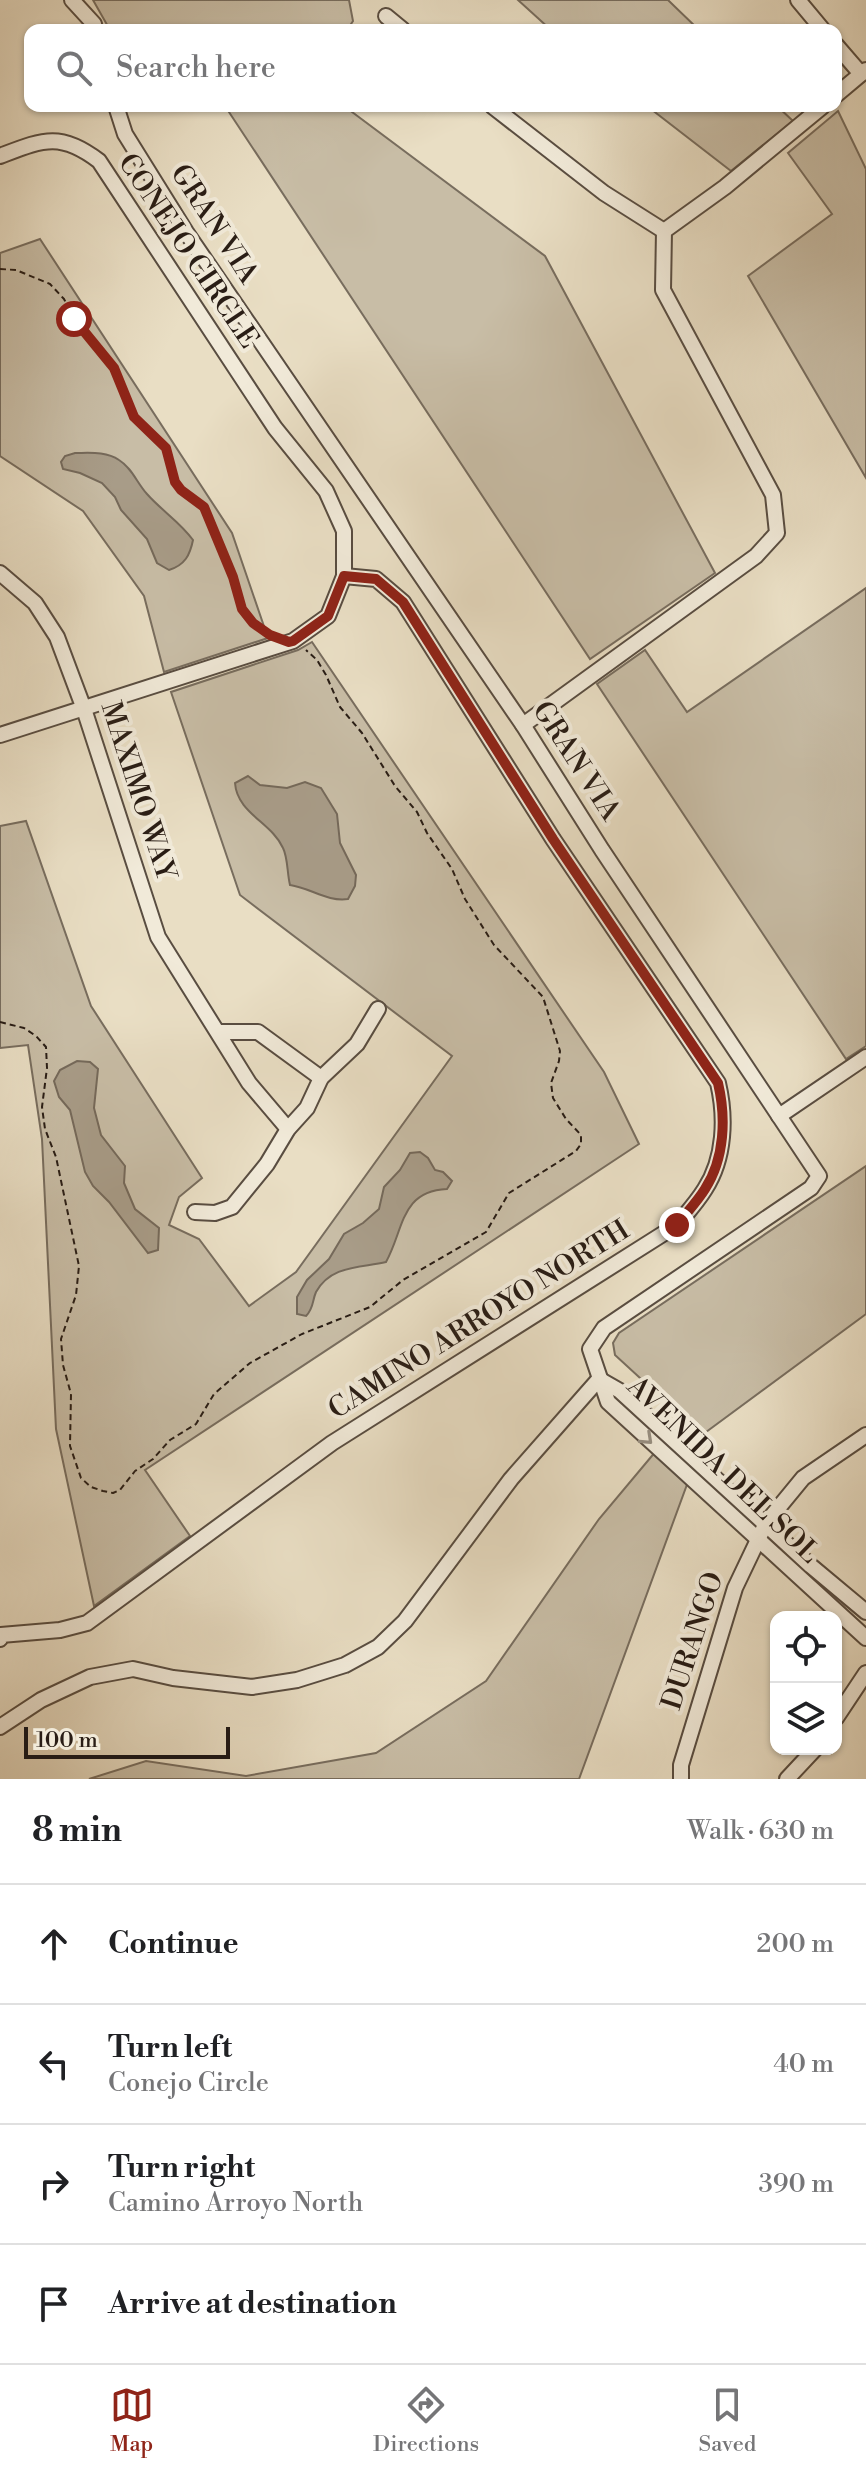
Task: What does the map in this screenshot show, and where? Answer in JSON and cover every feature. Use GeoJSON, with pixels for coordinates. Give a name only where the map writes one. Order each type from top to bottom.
{"type":"FeatureCollection","features":[{"type":"Feature","properties":{"kind":"street"},"geometry":{"type":"LineString","coordinates":[[72,0],[94,24]]}},
{"type":"Feature","properties":{"kind":"street"},"geometry":{"type":"LineString","coordinates":[[798,0],[818,24]]}},
{"type":"Feature","properties":{"kind":"street"},"geometry":{"type":"LineString","coordinates":[[386,16],[396,24]]}},
{"type":"Feature","properties":{"kind":"street"},"geometry":{"type":"LineString","coordinates":[[842,51],[864,72],[842,90]]}},
{"type":"Feature","properties":{"kind":"street","name":"GRAN VIA"},"geometry":{"type":"LineString","coordinates":[[118,112],[125,134],[186,232],[523,725],[602,850],[819,1176],[811,1188],[604,1328],[590,1349],[599,1379]]}},
{"type":"Feature","properties":{"kind":"street"},"geometry":{"type":"LineString","coordinates":[[500,112],[604,193],[664,231]]}},
{"type":"Feature","properties":{"kind":"street"},"geometry":{"type":"LineString","coordinates":[[664,231],[725,187],[816,112]]}},
{"type":"Feature","properties":{"kind":"street","name":"CONEJO CIRCLE"},"geometry":{"type":"LineString","coordinates":[[0,156],[41,140],[79,145],[99,161],[275,428],[326,491],[344,531],[344,576],[328,616],[289,642],[0,735]]}},
{"type":"Feature","properties":{"kind":"street"},"geometry":{"type":"LineString","coordinates":[[523,725],[756,556],[777,533],[773,495],[663,290],[664,231]]}},
{"type":"Feature","properties":{"kind":"street","name":"MAXIMO WAY"},"geometry":{"type":"LineString","coordinates":[[0,573],[35,603],[57,637],[84,709],[158,937],[249,1083],[288,1129]]}},
{"type":"Feature","properties":{"kind":"street","name":"CAMINO ARROYO NORTH"},"geometry":{"type":"LineString","coordinates":[[0,1635],[60,1630],[87,1623],[332,1443],[677,1225],[707,1187],[720,1151],[724,1109],[718,1083],[553,839],[403,602],[376,579],[344,576]]}},
{"type":"Feature","properties":{"kind":"street"},"geometry":{"type":"LineString","coordinates":[[195,1212],[215,1213],[232,1207],[267,1164],[288,1129],[307,1108],[321,1078],[357,1044],[378,1009]]}},
{"type":"Feature","properties":{"kind":"street"},"geometry":{"type":"LineString","coordinates":[[219,1032],[258,1032],[321,1078]]}},
{"type":"Feature","properties":{"kind":"street"},"geometry":{"type":"LineString","coordinates":[[779,1116],[866,1057]]}},
{"type":"Feature","properties":{"kind":"street"},"geometry":{"type":"LineString","coordinates":[[0,1727],[41,1700],[90,1677],[133,1669],[173,1678],[252,1687],[297,1680],[345,1665],[378,1647],[405,1621],[511,1479],[599,1379]]}},
{"type":"Feature","properties":{"kind":"street","name":"AVENIDA DEL SOL"},"geometry":{"type":"LineString","coordinates":[[599,1379],[620,1391],[866,1612]]}},
{"type":"Feature","properties":{"kind":"street","name":"AVENIDA DEL SOL"},"geometry":{"type":"LineString","coordinates":[[599,1379],[608,1402],[866,1638]]}},
{"type":"Feature","properties":{"kind":"street","name":"DURANGO"},"geometry":{"type":"LineString","coordinates":[[681,1779],[681,1765],[735,1588],[766,1523],[803,1478],[866,1435]]}},
{"type":"Feature","properties":{"kind":"street"},"geometry":{"type":"LineString","coordinates":[[842,1709],[866,1673]]}},
{"type":"Feature","properties":{"kind":"street"},"geometry":{"type":"LineString","coordinates":[[787,1779],[809,1755]]}},
{"type":"Feature","properties":{"kind":"path"},"geometry":{"type":"LineString","coordinates":[[0,269],[16,270],[50,284],[58,291],[74,319],[114,368],[134,417],[166,448],[175,482],[204,507],[233,577],[242,609],[253,623],[270,635],[303,648],[317,660],[340,707],[417,812],[494,945],[543,997],[560,1051],[551,1083],[553,1098],[581,1135],[581,1144],[576,1151],[509,1193],[486,1232],[403,1280],[370,1307],[302,1334],[250,1363],[214,1394],[196,1424],[170,1440],[153,1459],[135,1471],[120,1490],[113,1493],[103,1491],[91,1487],[81,1478],[70,1446],[71,1394],[63,1365],[61,1339],[76,1295],[79,1266],[56,1157],[45,1129],[42,1107],[46,1047],[24,1028],[0,1022]]}},
{"type":"Feature","properties":{"kind":"shaded area"},"geometry":{"type":"Polygon","coordinates":[[[93,0],[349,0],[353,21],[351,24],[107,24],[93,0]]]}},
{"type":"Feature","properties":{"kind":"shaded area"},"geometry":{"type":"Polygon","coordinates":[[[518,0],[668,0],[693,24],[544,24],[518,0]]]}},
{"type":"Feature","properties":{"kind":"shaded area"},"geometry":{"type":"Polygon","coordinates":[[[229,112],[352,112],[545,256],[715,573],[590,659],[229,112]]]}},
{"type":"Feature","properties":{"kind":"shaded area"},"geometry":{"type":"Polygon","coordinates":[[[655,112],[783,112],[793,121],[731,171],[655,112]]]}},
{"type":"Feature","properties":{"kind":"shaded area"},"geometry":{"type":"Polygon","coordinates":[[[838,112],[866,169],[866,478],[748,276],[832,214],[788,153],[838,112]]]}},
{"type":"Feature","properties":{"kind":"shaded area"},"geometry":{"type":"Polygon","coordinates":[[[40,239],[232,533],[268,638],[164,672],[144,596],[83,511],[0,456],[0,253],[40,239]]]}},
{"type":"Feature","properties":{"kind":"shaded area"},"geometry":{"type":"Polygon","coordinates":[[[75,453],[109,455],[127,467],[147,494],[193,540],[183,562],[169,570],[157,563],[147,539],[102,483],[63,469],[61,462],[65,456],[75,453]]]}},
{"type":"Feature","properties":{"kind":"shaded area"},"geometry":{"type":"Polygon","coordinates":[[[866,588],[866,1046],[846,1059],[597,684],[645,650],[687,712],[866,588]]]}},
{"type":"Feature","properties":{"kind":"shaded area"},"geometry":{"type":"Polygon","coordinates":[[[312,642],[604,1072],[639,1144],[145,1470],[190,1536],[94,1606],[56,1429],[42,1139],[28,1045],[0,1048],[0,826],[26,821],[91,1006],[202,1178],[179,1197],[169,1225],[199,1239],[249,1306],[296,1272],[452,1056],[240,895],[171,692],[298,650],[312,642]]]}},
{"type":"Feature","properties":{"kind":"shaded area"},"geometry":{"type":"Polygon","coordinates":[[[248,776],[260,785],[287,788],[305,782],[321,788],[337,814],[340,843],[356,875],[355,886],[348,899],[333,898],[290,885],[286,856],[278,839],[248,810],[237,793],[235,783],[248,776]]]}},
{"type":"Feature","properties":{"kind":"shaded area"},"geometry":{"type":"Polygon","coordinates":[[[77,1061],[90,1062],[98,1069],[94,1108],[101,1135],[125,1166],[124,1183],[135,1209],[159,1228],[158,1250],[148,1253],[85,1172],[70,1110],[59,1097],[54,1081],[60,1070],[77,1061]]]}},
{"type":"Feature","properties":{"kind":"shaded area"},"geometry":{"type":"Polygon","coordinates":[[[420,1152],[435,1170],[443,1172],[452,1181],[447,1189],[432,1191],[412,1205],[386,1262],[338,1272],[322,1283],[306,1316],[297,1314],[297,1297],[307,1280],[329,1259],[344,1234],[379,1209],[384,1187],[410,1153],[420,1152]]]}},
{"type":"Feature","properties":{"kind":"shaded area"},"geometry":{"type":"Polygon","coordinates":[[[866,1166],[866,1314],[702,1435],[615,1355],[613,1343],[619,1333],[866,1166]]]}},
{"type":"Feature","properties":{"kind":"shaded area"},"geometry":{"type":"Polygon","coordinates":[[[656,1451],[689,1479],[579,1779],[89,1779],[146,1761],[246,1776],[376,1753],[486,1681],[599,1519],[656,1451]]]}},
{"type":"Feature","properties":{"kind":"route"},"geometry":{"type":"LineString","coordinates":[[74,319],[114,368],[134,417],[166,448],[175,482],[204,507],[233,577],[242,609],[253,623],[270,635],[293,641],[328,616],[344,576],[376,579],[403,602],[553,839],[718,1083],[724,1109],[720,1151],[707,1187],[677,1225]]}}]}
